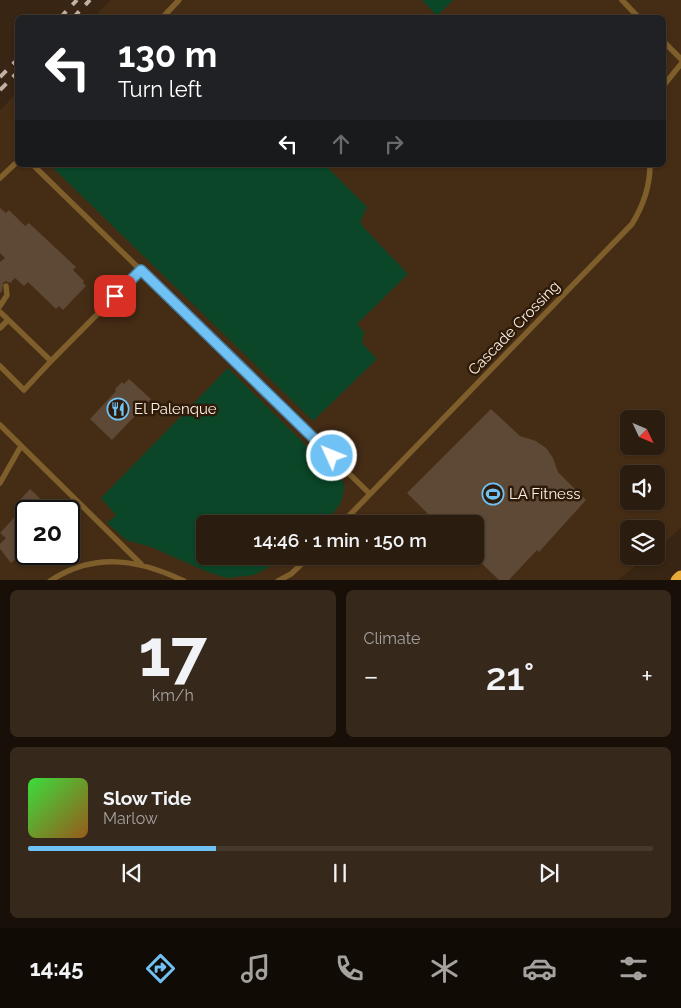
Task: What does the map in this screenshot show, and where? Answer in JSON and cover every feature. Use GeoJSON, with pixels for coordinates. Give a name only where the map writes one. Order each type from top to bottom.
{"type":"FeatureCollection","features":[{"type":"Feature","properties":{"kind":"lane"},"geometry":{"type":"LineString","coordinates":[[165,15],[179,0]]}},
{"type":"Feature","properties":{"kind":"lane"},"geometry":{"type":"LineString","coordinates":[[622,0],[636,15]]}},
{"type":"Feature","properties":{"kind":"lane"},"geometry":{"type":"LineString","coordinates":[[666,44],[681,59]]}},
{"type":"Feature","properties":{"kind":"lane"},"geometry":{"type":"LineString","coordinates":[[666,83],[681,64]]}},
{"type":"Feature","properties":{"kind":"lane"},"geometry":{"type":"LineString","coordinates":[[0,178],[15,164]]}},
{"type":"Feature","properties":{"kind":"lane"},"geometry":{"type":"LineString","coordinates":[[35,167],[370,494]]}},
{"type":"Feature","properties":{"kind":"lane","name":"Cascade Crossing"},"geometry":{"type":"LineString","coordinates":[[350,515],[632,224],[646,196],[650,167]]}},
{"type":"Feature","properties":{"kind":"lane"},"geometry":{"type":"LineString","coordinates":[[0,366],[24,390],[141,270]]}},
{"type":"Feature","properties":{"kind":"lane"},"geometry":{"type":"LineString","coordinates":[[0,306],[7,296],[6,286]]}},
{"type":"Feature","properties":{"kind":"lane"},"geometry":{"type":"LineString","coordinates":[[0,312],[51,361]]}},
{"type":"Feature","properties":{"kind":"lane"},"geometry":{"type":"LineString","coordinates":[[0,328],[8,320]]}},
{"type":"Feature","properties":{"kind":"lane"},"geometry":{"type":"LineString","coordinates":[[0,426],[141,564]]}},
{"type":"Feature","properties":{"kind":"lane"},"geometry":{"type":"LineString","coordinates":[[0,482],[21,446]]}},
{"type":"Feature","properties":{"kind":"lane"},"geometry":{"type":"LineString","coordinates":[[50,580],[76,566],[117,562],[141,564],[162,570],[184,580]]}},
{"type":"Feature","properties":{"kind":"lane"},"geometry":{"type":"LineString","coordinates":[[278,580],[291,574],[300,565]]}},
{"type":"Feature","properties":{"kind":"shaded area"},"geometry":{"type":"Polygon","coordinates":[[[111,0],[681,0],[681,528],[665,542],[665,520],[620,520],[620,565],[637,565],[618,580],[0,580],[0,110],[15,95],[15,167],[666,167],[666,15],[96,15],[111,0]]]}},
{"type":"Feature","properties":{"kind":"green space"},"geometry":{"type":"Polygon","coordinates":[[[422,0],[453,0],[438,15],[422,0]]]}},
{"type":"Feature","properties":{"kind":"green space"},"geometry":{"type":"Polygon","coordinates":[[[52,167],[327,167],[367,207],[360,222],[408,274],[357,324],[364,332],[362,343],[377,359],[313,421],[52,167]]]}},
{"type":"Feature","properties":{"kind":"green space"},"geometry":{"type":"Polygon","coordinates":[[[228,368],[344,483],[341,502],[331,515],[196,515],[196,565],[272,565],[254,575],[227,578],[208,572],[151,547],[126,540],[107,523],[116,515],[101,498],[228,368]]]}},
{"type":"Feature","properties":{"kind":"building"},"geometry":{"type":"Polygon","coordinates":[[[0,208],[6,213],[9,210],[25,226],[29,223],[76,267],[73,270],[84,281],[83,283],[86,286],[63,310],[59,306],[56,309],[28,282],[24,286],[15,278],[10,283],[6,281],[3,283],[0,293],[0,262],[5,258],[0,253],[0,208]]]}},
{"type":"Feature","properties":{"kind":"building"},"geometry":{"type":"Polygon","coordinates":[[[129,379],[151,399],[112,440],[90,419],[116,391],[115,389],[122,382],[124,384],[129,379]]]}},
{"type":"Feature","properties":{"kind":"building"},"geometry":{"type":"Polygon","coordinates":[[[491,409],[520,436],[536,441],[546,448],[553,458],[558,472],[586,500],[539,552],[537,550],[509,580],[499,580],[483,565],[484,515],[429,515],[407,493],[491,409]]]}},
{"type":"Feature","properties":{"kind":"building"},"geometry":{"type":"Polygon","coordinates":[[[30,489],[42,500],[20,500],[30,489]]]}},
{"type":"Feature","properties":{"kind":"building"},"geometry":{"type":"Polygon","coordinates":[[[15,517],[15,559],[11,563],[0,549],[0,544],[6,538],[0,533],[15,517]]]}},
{"type":"Feature","properties":{"kind":"railway"},"geometry":{"type":"LineString","coordinates":[[63,15],[77,0]]}},
{"type":"Feature","properties":{"kind":"railway"},"geometry":{"type":"LineString","coordinates":[[76,15],[90,0]]}},
{"type":"Feature","properties":{"kind":"railway"},"geometry":{"type":"LineString","coordinates":[[0,77],[15,62]]}},
{"type":"Feature","properties":{"kind":"railway"},"geometry":{"type":"LineString","coordinates":[[0,90],[15,75]]}},
{"type":"Feature","properties":{"kind":"place","name":"El Palenque"},"geometry":{"type":"Point","coordinates":[118,409]}},
{"type":"Feature","properties":{"kind":"place","name":"LA Fitness"},"geometry":{"type":"Point","coordinates":[493,494]}},
{"type":"Feature","properties":{"kind":"route"},"geometry":{"type":"LineString","coordinates":[[115,296],[141,270],[332,456]]}}]}
